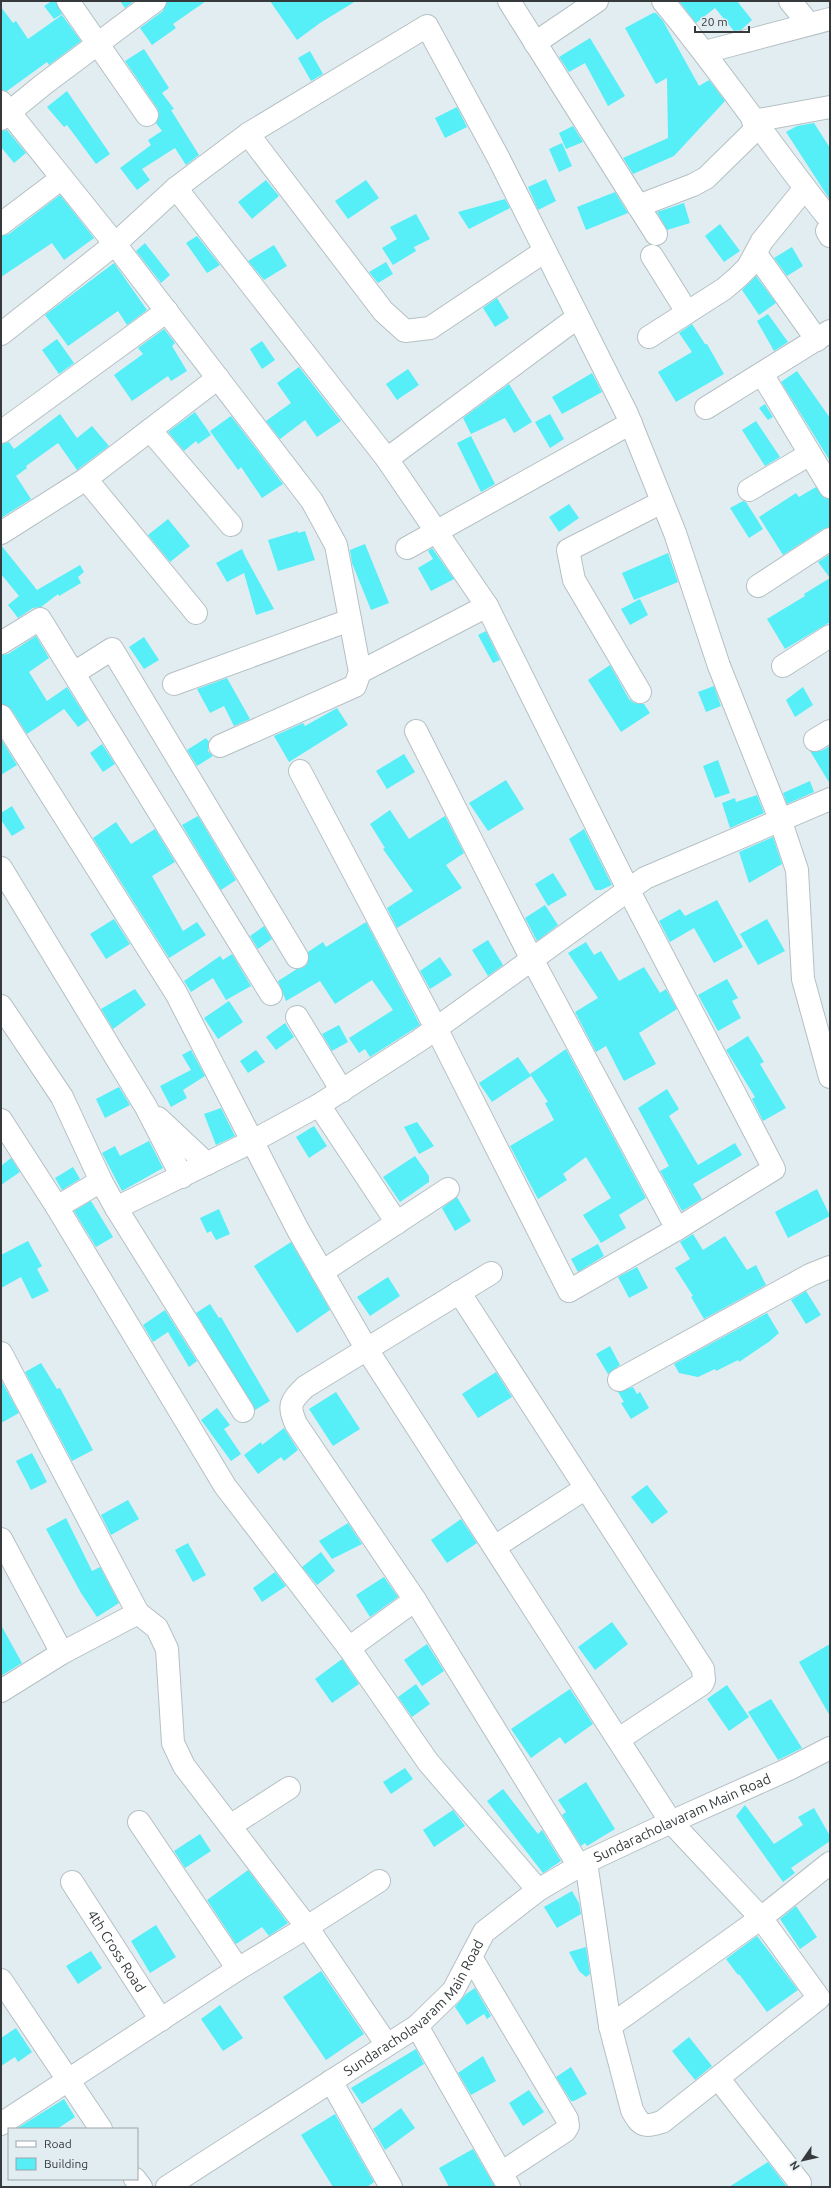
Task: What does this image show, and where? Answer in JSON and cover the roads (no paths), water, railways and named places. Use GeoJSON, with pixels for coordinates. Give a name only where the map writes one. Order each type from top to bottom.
{"type":"FeatureCollection","features":[{"type":"Feature","properties":{"kind":"street"},"geometry":{"type":"LineString","coordinates":[[68,1],[147,115]]}},
{"type":"Feature","properties":{"kind":"street"},"geometry":{"type":"LineString","coordinates":[[155,1],[44,84],[4,111],[62,178],[115,244],[218,378],[312,501],[336,545],[360,672],[355,686],[220,746]]}},
{"type":"Feature","properties":{"kind":"street"},"geometry":{"type":"LineString","coordinates":[[509,1],[656,234]]}},
{"type":"Feature","properties":{"kind":"street"},"geometry":{"type":"LineString","coordinates":[[535,43],[597,1]]}},
{"type":"Feature","properties":{"kind":"street"},"geometry":{"type":"LineString","coordinates":[[663,1],[705,52],[755,124],[805,188],[828,227]]}},
{"type":"Feature","properties":{"kind":"street"},"geometry":{"type":"LineString","coordinates":[[790,1],[809,24]]}},
{"type":"Feature","properties":{"kind":"street"},"geometry":{"type":"LineString","coordinates":[[705,52],[830,19]]}},
{"type":"Feature","properties":{"kind":"street"},"geometry":{"type":"LineString","coordinates":[[1,334],[115,244],[176,188],[248,134],[427,26],[498,157],[630,423],[675,533],[719,666],[780,819],[797,870],[803,979],[830,1077]]}},
{"type":"Feature","properties":{"kind":"street"},"geometry":{"type":"LineString","coordinates":[[638,206],[694,185],[706,178],[755,124],[830,107]]}},
{"type":"Feature","properties":{"kind":"street"},"geometry":{"type":"LineString","coordinates":[[248,134],[383,311],[405,331],[430,328],[545,251]]}},
{"type":"Feature","properties":{"kind":"street"},"geometry":{"type":"LineString","coordinates":[[1,224],[62,178]]}},
{"type":"Feature","properties":{"kind":"street"},"geometry":{"type":"LineString","coordinates":[[176,188],[387,459],[487,606],[629,891],[774,1169],[677,1229],[569,1291],[436,1028],[300,771]]}},
{"type":"Feature","properties":{"kind":"street"},"geometry":{"type":"LineString","coordinates":[[649,337],[738,277],[756,254],[762,241],[805,188]]}},
{"type":"Feature","properties":{"kind":"street"},"geometry":{"type":"LineString","coordinates":[[706,408],[823,335],[756,254]]}},
{"type":"Feature","properties":{"kind":"street"},"geometry":{"type":"LineString","coordinates":[[652,256],[687,312]]}},
{"type":"Feature","properties":{"kind":"street"},"geometry":{"type":"LineString","coordinates":[[1,432],[167,312]]}},
{"type":"Feature","properties":{"kind":"street"},"geometry":{"type":"LineString","coordinates":[[387,459],[578,317]]}},
{"type":"Feature","properties":{"kind":"street"},"geometry":{"type":"LineString","coordinates":[[762,374],[830,487]]}},
{"type":"Feature","properties":{"kind":"street"},"geometry":{"type":"LineString","coordinates":[[1,534],[86,479],[218,378]]}},
{"type":"Feature","properties":{"kind":"street"},"geometry":{"type":"LineString","coordinates":[[407,548],[630,423]]}},
{"type":"Feature","properties":{"kind":"street"},"geometry":{"type":"LineString","coordinates":[[150,430],[231,525]]}},
{"type":"Feature","properties":{"kind":"street"},"geometry":{"type":"LineString","coordinates":[[748,490],[810,454]]}},
{"type":"Feature","properties":{"kind":"street"},"geometry":{"type":"LineString","coordinates":[[86,479],[196,613]]}},
{"type":"Feature","properties":{"kind":"street"},"geometry":{"type":"LineString","coordinates":[[640,692],[574,580],[568,550],[662,502]]}},
{"type":"Feature","properties":{"kind":"street"},"geometry":{"type":"LineString","coordinates":[[758,586],[830,539]]}},
{"type":"Feature","properties":{"kind":"street"},"geometry":{"type":"LineString","coordinates":[[360,672],[487,606]]}},
{"type":"Feature","properties":{"kind":"street"},"geometry":{"type":"LineString","coordinates":[[1,643],[40,619],[271,994]]}},
{"type":"Feature","properties":{"kind":"street"},"geometry":{"type":"LineString","coordinates":[[174,684],[350,620]]}},
{"type":"Feature","properties":{"kind":"street"},"geometry":{"type":"LineString","coordinates":[[783,666],[830,636]]}},
{"type":"Feature","properties":{"kind":"street"},"geometry":{"type":"LineString","coordinates":[[74,673],[112,649],[297,957]]}},
{"type":"Feature","properties":{"kind":"street"},"geometry":{"type":"LineString","coordinates":[[1,716],[176,993],[251,1142],[322,1272],[366,1348],[496,1546],[671,1822],[761,1918],[825,1993],[662,2122],[648,2126],[638,2122],[632,2110],[610,2026],[583,1864],[415,1600],[296,1424],[290,1410],[293,1399],[304,1387],[366,1348],[491,1273]]}},
{"type":"Feature","properties":{"kind":"street"},"geometry":{"type":"LineString","coordinates":[[416,731],[533,960],[677,1229]]}},
{"type":"Feature","properties":{"kind":"street"},"geometry":{"type":"LineString","coordinates":[[116,1208],[182,1177],[319,1106],[436,1028],[533,960],[645,878],[780,819],[830,800]]}},
{"type":"Feature","properties":{"kind":"street"},"geometry":{"type":"LineString","coordinates":[[1,868],[146,1107],[182,1177]]}},
{"type":"Feature","properties":{"kind":"street"},"geometry":{"type":"LineString","coordinates":[[1,1006],[62,1097],[101,1181],[116,1208],[243,1411]]}},
{"type":"Feature","properties":{"kind":"street"},"geometry":{"type":"LineString","coordinates":[[297,1017],[342,1091]]}},
{"type":"Feature","properties":{"kind":"street"},"geometry":{"type":"LineString","coordinates":[[319,1106],[397,1223]]}},
{"type":"Feature","properties":{"kind":"street"},"geometry":{"type":"LineString","coordinates":[[146,1107],[207,1164]]}},
{"type":"Feature","properties":{"kind":"street"},"geometry":{"type":"LineString","coordinates":[[1,1120],[57,1207],[225,1486],[349,1648],[428,1762],[538,1890]]}},
{"type":"Feature","properties":{"kind":"street"},"geometry":{"type":"LineString","coordinates":[[57,1207],[101,1181]]}},
{"type":"Feature","properties":{"kind":"street"},"geometry":{"type":"LineString","coordinates":[[322,1272],[448,1189]]}},
{"type":"Feature","properties":{"kind":"street"},"geometry":{"type":"LineString","coordinates":[[619,1380],[810,1275],[830,1267]]}},
{"type":"Feature","properties":{"kind":"street"},"geometry":{"type":"LineString","coordinates":[[459,1292],[700,1664],[704,1674],[702,1684],[619,1739]]}},
{"type":"Feature","properties":{"kind":"street"},"geometry":{"type":"LineString","coordinates":[[1,1352],[138,1613],[156,1628],[167,1649],[173,1743],[184,1766],[307,1927],[387,2045]]}},
{"type":"Feature","properties":{"kind":"street"},"geometry":{"type":"LineString","coordinates":[[496,1546],[586,1488]]}},
{"type":"Feature","properties":{"kind":"street"},"geometry":{"type":"LineString","coordinates":[[1,1539],[62,1653]]}},
{"type":"Feature","properties":{"kind":"street"},"geometry":{"type":"LineString","coordinates":[[349,1648],[415,1600]]}},
{"type":"Feature","properties":{"kind":"street"},"geometry":{"type":"LineString","coordinates":[[1,1691],[62,1653],[138,1613]]}},
{"type":"Feature","properties":{"kind":"street","name":"Sundaracholavaram Main Road"},"geometry":{"type":"LineString","coordinates":[[166,2187],[417,2026],[453,1991],[484,1932],[538,1890],[583,1864],[671,1822],[789,1770],[830,1748]]}},
{"type":"Feature","properties":{"kind":"street"},"geometry":{"type":"LineString","coordinates":[[230,1826],[289,1788]]}},
{"type":"Feature","properties":{"kind":"street"},"geometry":{"type":"LineString","coordinates":[[139,1822],[238,1969]]}},
{"type":"Feature","properties":{"kind":"street"},"geometry":{"type":"LineString","coordinates":[[610,2026],[761,1918],[830,1863]]}},
{"type":"Feature","properties":{"kind":"street"},"geometry":{"type":"LineString","coordinates":[[1,2124],[238,1969],[307,1927],[379,1880]]}},
{"type":"Feature","properties":{"kind":"street","name":"4th Cross Road"},"geometry":{"type":"LineString","coordinates":[[72,1882],[161,2020]]}},
{"type":"Feature","properties":{"kind":"street"},"geometry":{"type":"LineString","coordinates":[[417,2026],[505,2180],[565,2131],[568,2126],[567,2119],[471,1957]]}},
{"type":"Feature","properties":{"kind":"street"},"geometry":{"type":"LineString","coordinates":[[1,1980],[100,2128]]}},
{"type":"Feature","properties":{"kind":"street"},"geometry":{"type":"LineString","coordinates":[[718,2078],[800,2183]]}},
{"type":"Feature","properties":{"kind":"street"},"geometry":{"type":"LineString","coordinates":[[331,2081],[391,2187]]}}]}
